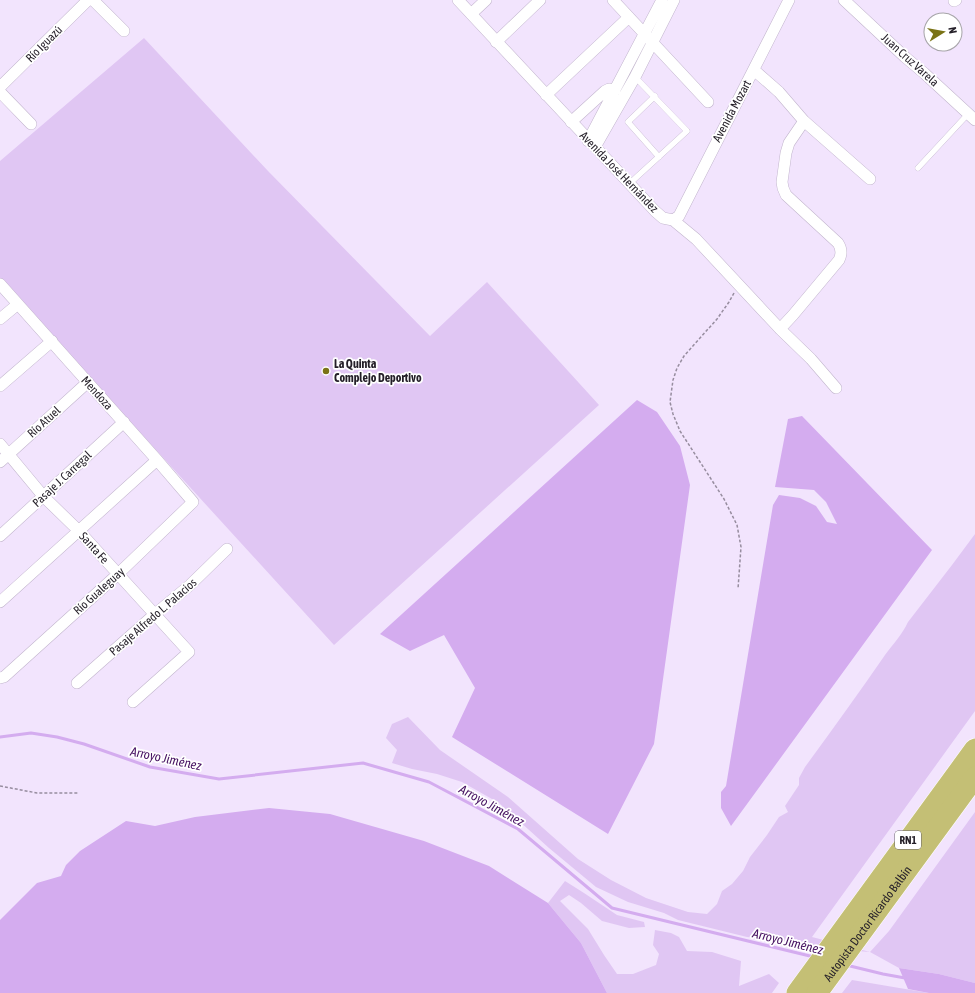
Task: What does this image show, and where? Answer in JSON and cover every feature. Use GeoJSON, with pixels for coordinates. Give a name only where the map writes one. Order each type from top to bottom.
{"type":"FeatureCollection","features":[{"type":"Feature","properties":{"kind":"highway","name":"Autopista Doctor Ricardo Balbín"},"geometry":{"type":"LineString","coordinates":[[809,990],[850,934],[975,749]]}},
{"type":"Feature","properties":{"kind":"highway","name":"Autopista Doctor Ricardo Balbín"},"geometry":{"type":"LineString","coordinates":[[850,934],[975,777]]}},
{"type":"Feature","properties":{"kind":"street","name":"Río Iguazú"},"geometry":{"type":"LineString","coordinates":[[0,87],[88,0]]}},
{"type":"Feature","properties":{"kind":"street"},"geometry":{"type":"LineString","coordinates":[[93,0],[124,31]]}},
{"type":"Feature","properties":{"kind":"street","name":"Avenida José Hernández"},"geometry":{"type":"LineString","coordinates":[[458,0],[654,211],[663,218],[673,220],[696,239],[780,329],[811,359],[836,388]]}},
{"type":"Feature","properties":{"kind":"street"},"geometry":{"type":"LineString","coordinates":[[471,14],[486,0]]}},
{"type":"Feature","properties":{"kind":"street"},"geometry":{"type":"LineString","coordinates":[[496,42],[540,0]]}},
{"type":"Feature","properties":{"kind":"street"},"geometry":{"type":"LineString","coordinates":[[613,0],[654,42],[708,102]]}},
{"type":"Feature","properties":{"kind":"street"},"geometry":{"type":"LineString","coordinates":[[592,144],[615,90],[662,0]]}},
{"type":"Feature","properties":{"kind":"street"},"geometry":{"type":"LineString","coordinates":[[592,144],[635,77],[674,0]]}},
{"type":"Feature","properties":{"kind":"street","name":"Avenida Mozart"},"geometry":{"type":"LineString","coordinates":[[673,220],[679,216],[726,121],[754,70],[789,0]]}},
{"type":"Feature","properties":{"kind":"street","name":"Juan Cruz Varela"},"geometry":{"type":"LineString","coordinates":[[844,0],[905,57],[973,114]]}},
{"type":"Feature","properties":{"kind":"street"},"geometry":{"type":"LineString","coordinates":[[546,95],[630,17]]}},
{"type":"Feature","properties":{"kind":"street"},"geometry":{"type":"LineString","coordinates":[[754,70],[779,92],[804,121],[870,179]]}},
{"type":"Feature","properties":{"kind":"street"},"geometry":{"type":"LineString","coordinates":[[571,122],[605,91],[609,89],[615,90]]}},
{"type":"Feature","properties":{"kind":"street"},"geometry":{"type":"LineString","coordinates":[[0,92],[31,124]]}},
{"type":"Feature","properties":{"kind":"street"},"geometry":{"type":"LineString","coordinates":[[780,329],[840,260],[842,253],[838,243],[786,195],[783,188],[782,182],[789,143],[804,121]]}},
{"type":"Feature","properties":{"kind":"street","name":"Mendoza"},"geometry":{"type":"LineString","coordinates":[[0,284],[158,460],[193,502]]}},
{"type":"Feature","properties":{"kind":"street"},"geometry":{"type":"LineString","coordinates":[[0,319],[18,304]]}},
{"type":"Feature","properties":{"kind":"street"},"geometry":{"type":"LineString","coordinates":[[0,386],[52,341]]}},
{"type":"Feature","properties":{"kind":"street","name":"Río Atuel"},"geometry":{"type":"LineString","coordinates":[[0,462],[88,382]]}},
{"type":"Feature","properties":{"kind":"street","name":"Pasaje J. Carregal"},"geometry":{"type":"LineString","coordinates":[[0,536],[124,422]]}},
{"type":"Feature","properties":{"kind":"street","name":"Santa Fe"},"geometry":{"type":"LineString","coordinates":[[0,444],[44,497],[79,531],[189,652],[133,702]]}},
{"type":"Feature","properties":{"kind":"street"},"geometry":{"type":"LineString","coordinates":[[0,602],[158,460]]}},
{"type":"Feature","properties":{"kind":"street","name":"Río Gualeguay"},"geometry":{"type":"LineString","coordinates":[[2,678],[118,574],[193,502]]}},
{"type":"Feature","properties":{"kind":"street","name":"Pasaje Alfredo L. Palacios"},"geometry":{"type":"LineString","coordinates":[[78,683],[155,614],[190,585],[228,549]]}},
{"type":"Feature","properties":{"kind":"lane"},"geometry":{"type":"LineString","coordinates":[[630,184],[687,131],[655,96],[635,77]]}},
{"type":"Feature","properties":{"kind":"lane"},"geometry":{"type":"LineString","coordinates":[[655,96],[628,122],[659,158]]}},
{"type":"Feature","properties":{"kind":"lane"},"geometry":{"type":"LineString","coordinates":[[918,168],[973,114]]}},
{"type":"Feature","properties":{"kind":"path"},"geometry":{"type":"LineString","coordinates":[[738,284],[729,302],[717,319],[684,356],[677,368],[673,380],[670,402],[680,431],[724,499],[737,526],[741,547],[738,589]]}},
{"type":"Feature","properties":{"kind":"path"},"geometry":{"type":"LineString","coordinates":[[0,786],[37,793],[78,793]]}},
{"type":"Feature","properties":{"kind":"shaded area","name":"La Quinta Complejo Deportivo"},"geometry":{"type":"Polygon","coordinates":[[[144,38],[268,171],[430,336],[487,282],[599,405],[334,645],[0,279],[0,161],[144,38]]]}},
{"type":"Feature","properties":{"kind":"shaded area"},"geometry":{"type":"Polygon","coordinates":[[[637,400],[657,412],[680,446],[690,485],[654,744],[608,834],[452,737],[475,688],[444,635],[410,651],[380,634],[637,400]]]}},
{"type":"Feature","properties":{"kind":"shaded area"},"geometry":{"type":"Polygon","coordinates":[[[802,416],[932,550],[731,826],[721,808],[721,792],[726,786],[773,505],[779,495],[800,498],[816,506],[827,522],[837,524],[826,502],[814,490],[775,487],[788,419],[802,416]]]}},
{"type":"Feature","properties":{"kind":"shaded area"},"geometry":{"type":"Polygon","coordinates":[[[975,534],[975,711],[812,937],[870,952],[800,946],[784,941],[747,937],[678,920],[664,913],[628,902],[596,887],[549,848],[499,803],[462,782],[392,763],[397,750],[386,738],[392,724],[408,717],[440,750],[508,797],[578,859],[611,880],[646,898],[688,912],[707,914],[717,904],[722,891],[732,884],[743,871],[750,857],[779,817],[788,812],[785,806],[799,785],[799,778],[805,767],[906,627],[908,622],[975,534]]]}},
{"type":"Feature","properties":{"kind":"shaded area"},"geometry":{"type":"Polygon","coordinates":[[[269,808],[330,814],[424,841],[489,866],[548,903],[581,943],[607,993],[0,993],[0,920],[37,883],[61,876],[66,865],[80,851],[126,821],[155,826],[195,817],[269,808]]]}},
{"type":"Feature","properties":{"kind":"shaded area"},"geometry":{"type":"Polygon","coordinates":[[[975,812],[975,983],[939,974],[899,968],[870,952],[889,931],[975,812]]]}},
{"type":"Feature","properties":{"kind":"shaded area"},"geometry":{"type":"Polygon","coordinates":[[[565,881],[617,915],[644,922],[645,927],[629,928],[602,921],[569,895],[560,901],[588,929],[617,974],[633,974],[656,965],[659,954],[653,945],[655,930],[671,933],[679,937],[687,951],[712,952],[741,961],[739,986],[769,974],[779,983],[772,993],[607,993],[581,943],[548,903],[565,881]]]}},
{"type":"Feature","properties":{"kind":"shaded area"},"geometry":{"type":"Polygon","coordinates":[[[899,968],[939,974],[975,983],[975,993],[929,993],[908,989],[899,968]]]}},
{"type":"Feature","properties":{"kind":"shaded area"},"geometry":{"type":"Polygon","coordinates":[[[852,980],[929,993],[842,993],[852,980]]]}},
{"type":"Feature","properties":{"kind":"waterway","name":"Arroyo Jiménez"},"geometry":{"type":"LineString","coordinates":[[0,737],[31,733],[57,737],[84,744],[150,767],[219,779],[363,763],[429,782],[518,829],[612,908],[814,957]]}},
{"type":"Feature","properties":{"kind":"waterway","name":"Arroyo Jiménez"},"geometry":{"type":"LineString","coordinates":[[846,965],[905,978]]}},
{"type":"Feature","properties":{"kind":"place","name":"La Quinta Complejo Deportivo"},"geometry":{"type":"Point","coordinates":[326,371]}}]}
